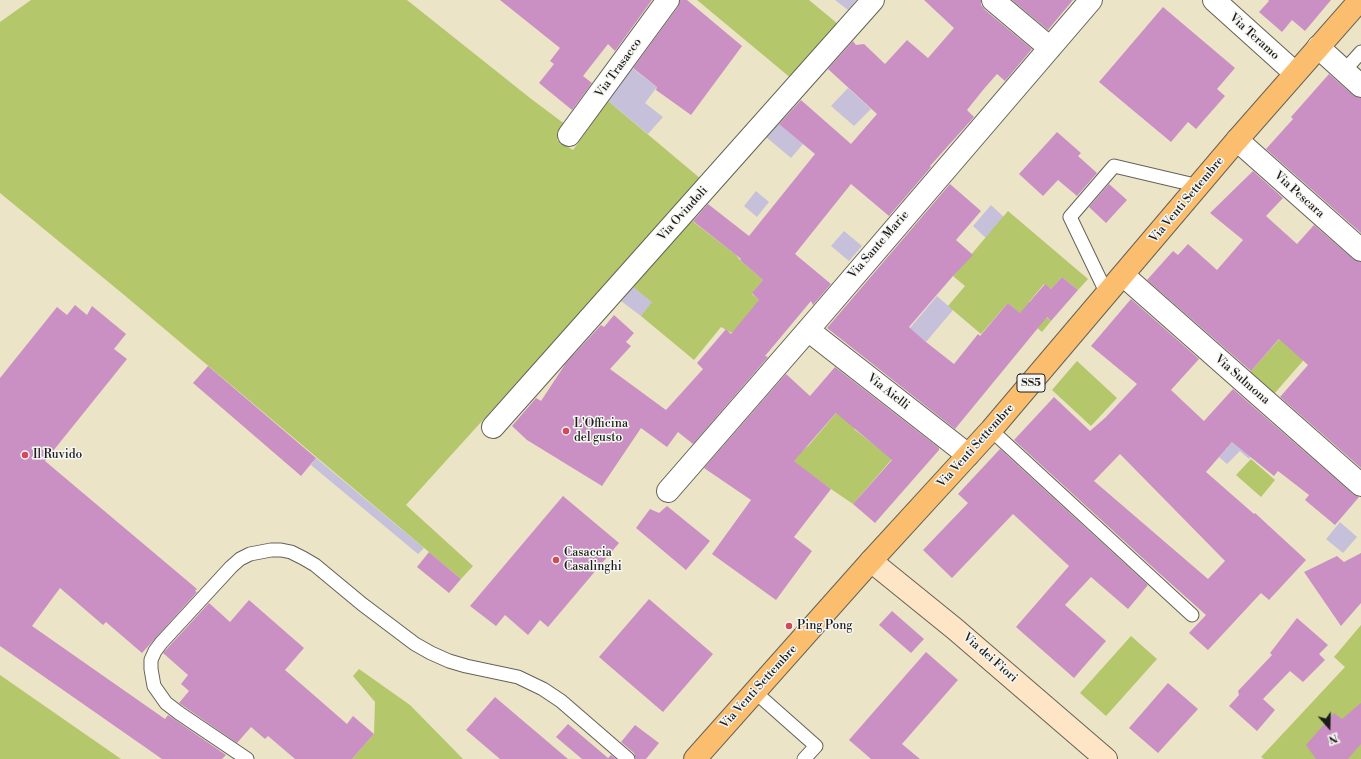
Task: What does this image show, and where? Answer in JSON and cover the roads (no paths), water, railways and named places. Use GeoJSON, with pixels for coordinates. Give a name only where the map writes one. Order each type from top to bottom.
{"type":"FeatureCollection","features":[{"type":"Feature","properties":{"kind":"main road","name":"Via Venti Settembre"},"geometry":{"type":"LineString","coordinates":[[695,759],[871,561],[991,430],[1237,140],[1360,0]]}},
{"type":"Feature","properties":{"kind":"main road","name":"Via dei Fiori"},"geometry":{"type":"LineString","coordinates":[[871,561],[955,629],[1106,759]]}},
{"type":"Feature","properties":{"kind":"street","name":"Via Trasacco"},"geometry":{"type":"LineString","coordinates":[[569,135],[668,0]]}},
{"type":"Feature","properties":{"kind":"street","name":"Via Ovindoli"},"geometry":{"type":"LineString","coordinates":[[493,427],[873,0]]}},
{"type":"Feature","properties":{"kind":"street"},"geometry":{"type":"LineString","coordinates":[[993,0],[1050,48]]}},
{"type":"Feature","properties":{"kind":"street","name":"Via Sante Marie"},"geometry":{"type":"LineString","coordinates":[[668,491],[808,330],[1090,0]]}},
{"type":"Feature","properties":{"kind":"street","name":"Via Teramo"},"geometry":{"type":"LineString","coordinates":[[1214,0],[1295,73]]}},
{"type":"Feature","properties":{"kind":"street"},"geometry":{"type":"LineString","coordinates":[[1318,47],[1361,86]]}},
{"type":"Feature","properties":{"kind":"street","name":"Via Pescara"},"geometry":{"type":"LineString","coordinates":[[1237,140],[1361,250]]}},
{"type":"Feature","properties":{"kind":"street","name":"Via Sulmona"},"geometry":{"type":"LineString","coordinates":[[1123,275],[1361,485]]}},
{"type":"Feature","properties":{"kind":"street","name":"Via Aielli"},"geometry":{"type":"LineString","coordinates":[[808,330],[968,455]]}},
{"type":"Feature","properties":{"kind":"lane"},"geometry":{"type":"LineString","coordinates":[[1344,71],[1361,52]]}},
{"type":"Feature","properties":{"kind":"lane"},"geometry":{"type":"LineString","coordinates":[[1107,294],[1070,217],[1114,166],[1199,186]]}},
{"type":"Feature","properties":{"kind":"lane"},"geometry":{"type":"LineString","coordinates":[[991,430],[1192,615]]}},
{"type":"Feature","properties":{"kind":"lane"},"geometry":{"type":"LineString","coordinates":[[247,759],[166,703],[154,686],[150,669],[151,660],[161,643],[231,567],[240,559],[250,554],[272,550],[291,552],[314,565],[415,644],[431,653],[449,661],[466,666],[518,677],[543,689],[561,701],[628,759]]}},
{"type":"Feature","properties":{"kind":"lane"},"geometry":{"type":"LineString","coordinates":[[755,692],[816,746],[804,759]]}},
{"type":"Feature","properties":{"kind":"place","name":"L'Officina del gusto"},"geometry":{"type":"Point","coordinates":[566,431]}},
{"type":"Feature","properties":{"kind":"place","name":"Il Ruvido"},"geometry":{"type":"Point","coordinates":[25,455]}},
{"type":"Feature","properties":{"kind":"place","name":"Casaccia Casalinghi"},"geometry":{"type":"Point","coordinates":[556,560]}},
{"type":"Feature","properties":{"kind":"place","name":"Ping Pong"},"geometry":{"type":"Point","coordinates":[789,626]}}]}
